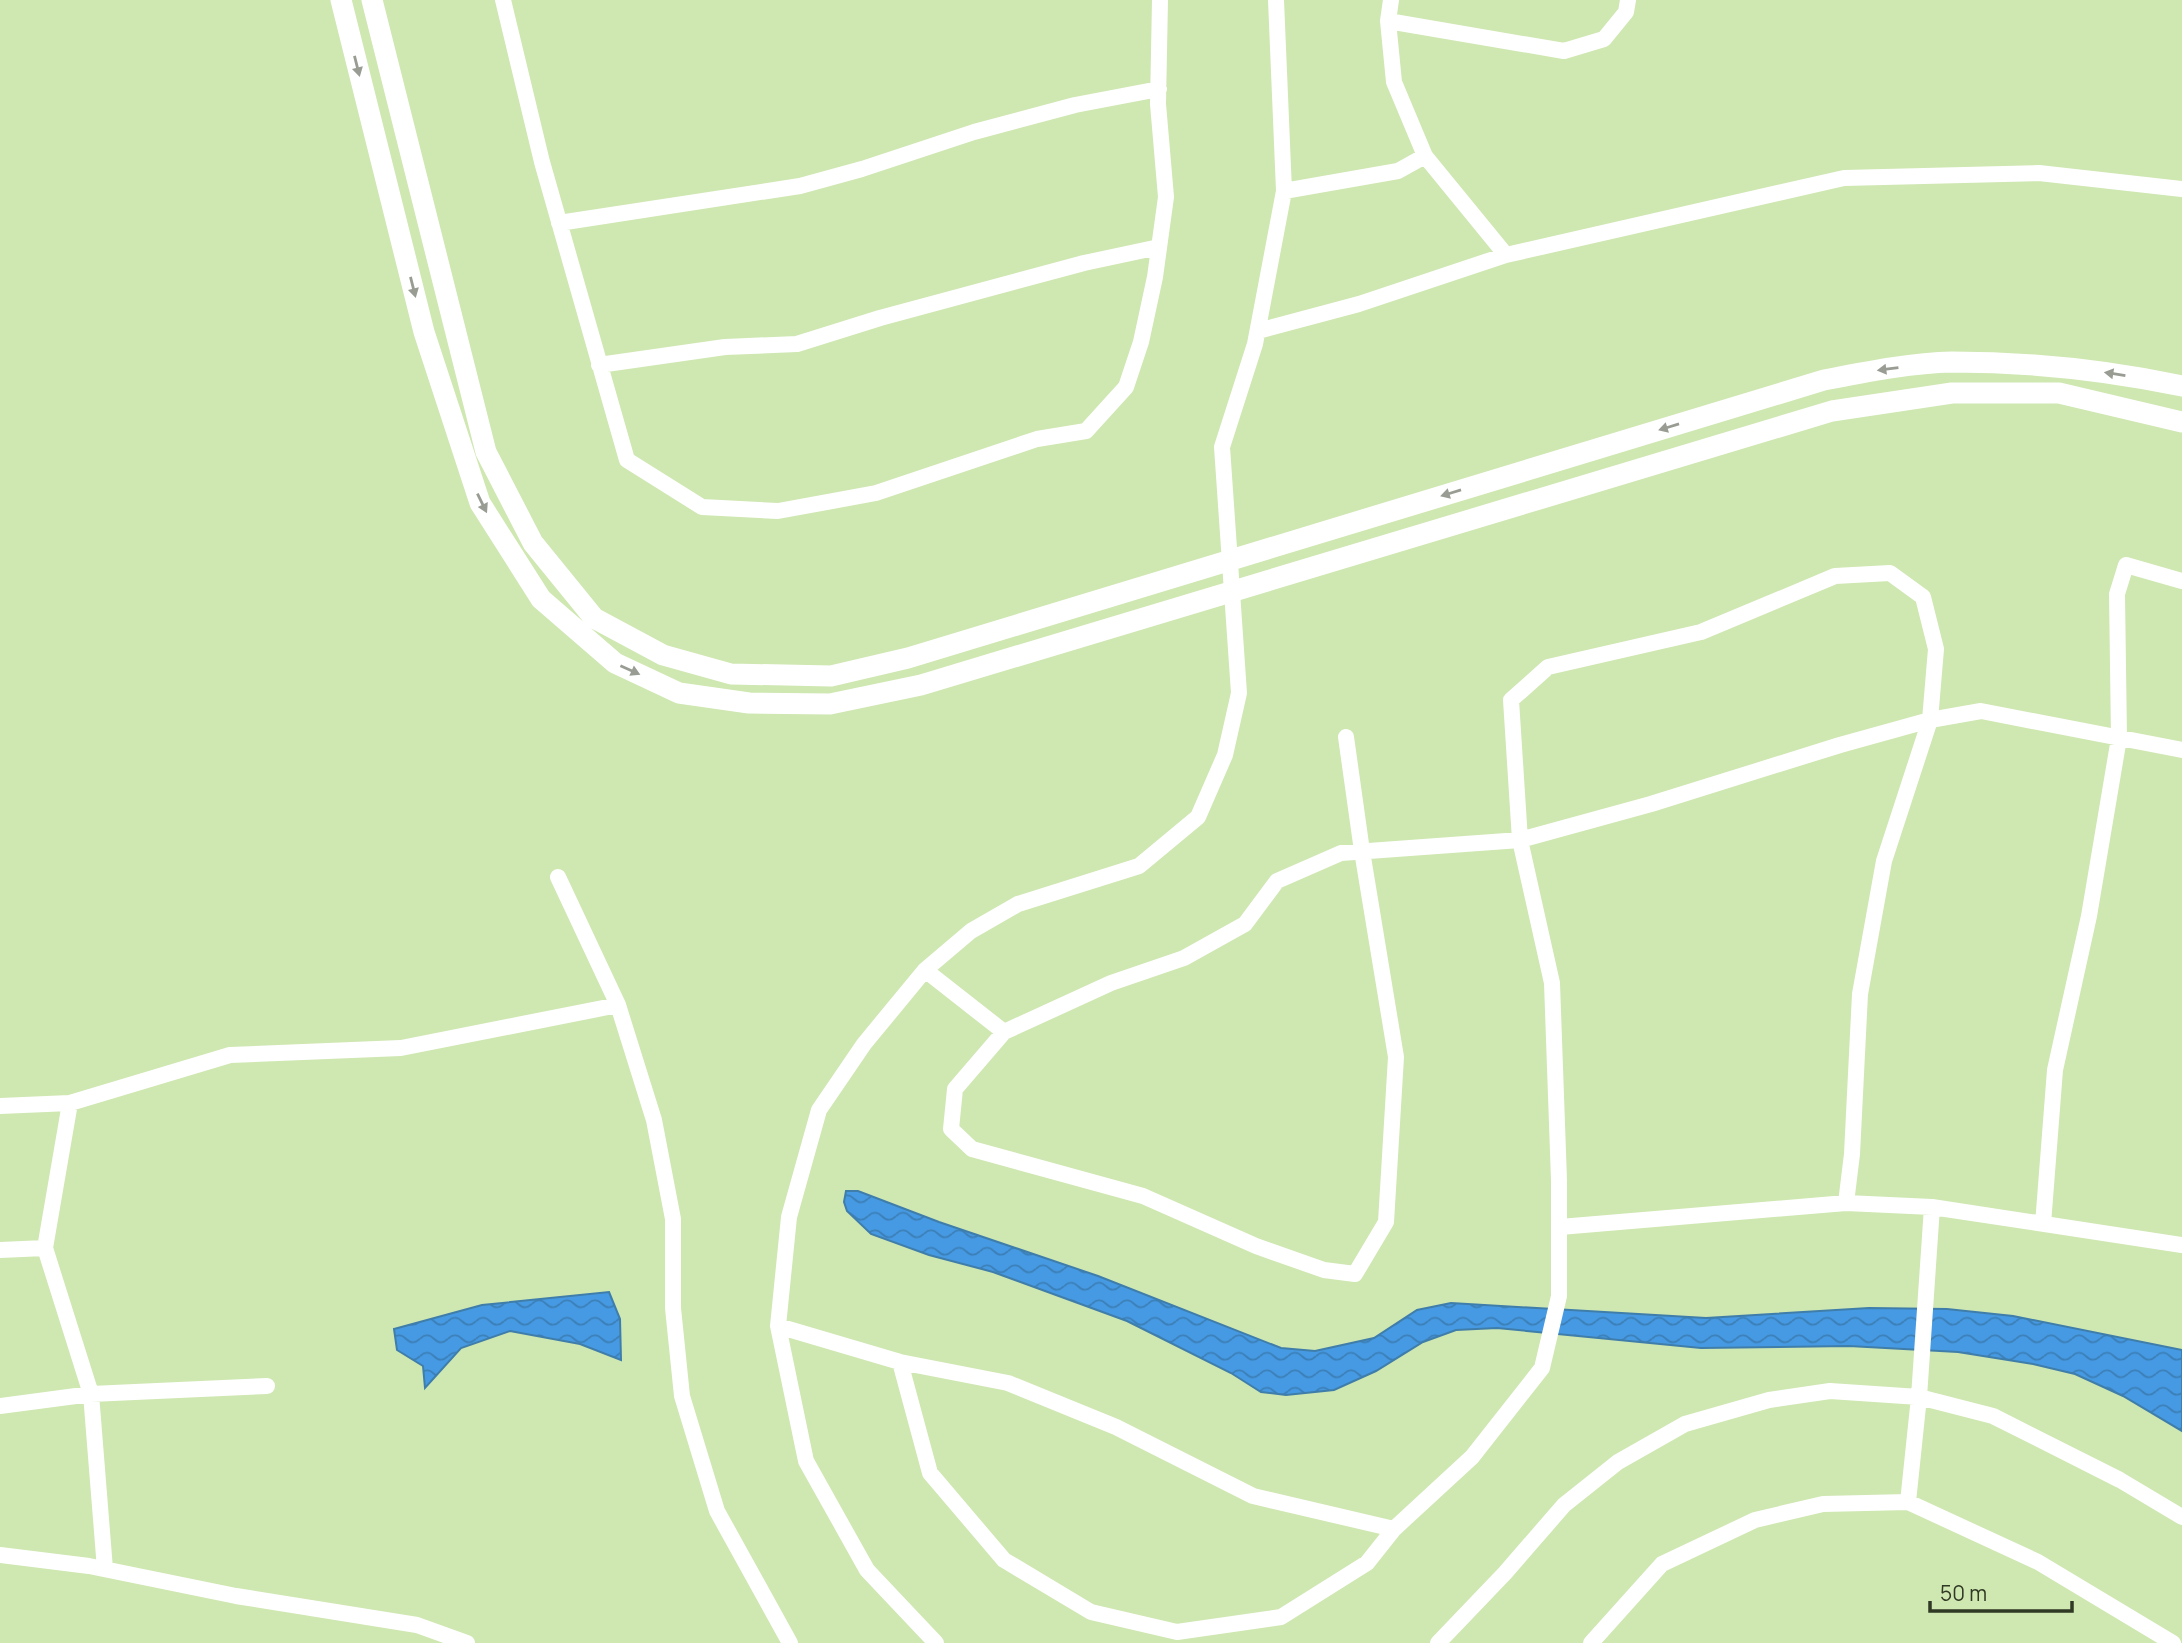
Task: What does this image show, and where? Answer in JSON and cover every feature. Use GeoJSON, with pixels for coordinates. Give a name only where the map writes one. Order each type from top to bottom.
{"type":"FeatureCollection","features":[{"type":"Feature","properties":{"kind":"street"},"geometry":{"type":"LineString","coordinates":[[341,0],[424,332],[480,503],[541,599],[615,663],[679,693],[749,703],[830,704],[921,685],[1832,411],[1952,393],[2059,393],[2182,422]]}},
{"type":"Feature","properties":{"kind":"street"},"geometry":{"type":"LineString","coordinates":[[372,0],[486,452],[533,544],[594,618],[663,655],[731,674],[831,676],[908,658],[1824,380],[1950,362],[2058,366],[2182,386]]}},
{"type":"Feature","properties":{"kind":"street"},"geometry":{"type":"LineString","coordinates":[[503,0],[559,223],[627,460],[702,507],[778,511],[876,493],[1037,439],[1086,431],[1126,387],[1141,342],[1166,197],[1159,89],[1160,0]]}},
{"type":"Feature","properties":{"kind":"street"},"geometry":{"type":"LineString","coordinates":[[936,1643],[867,1570],[806,1461],[778,1326],[789,1217],[819,1110],[864,1044],[925,970],[971,930],[1018,904],[1139,866],[1198,817],[1225,755],[1238,693],[1222,447],[1258,331],[1284,191],[1276,0]]}},
{"type":"Feature","properties":{"kind":"street"},"geometry":{"type":"LineString","coordinates":[[1391,0],[1388,21],[1394,82],[1425,156],[1506,255]]}},
{"type":"Feature","properties":{"kind":"street"},"geometry":{"type":"LineString","coordinates":[[1388,21],[1564,51],[1604,39],[1626,12],[1628,0]]}},
{"type":"Feature","properties":{"kind":"street"},"geometry":{"type":"LineString","coordinates":[[559,223],[800,186],[862,169],[974,132],[1075,105],[1159,89]]}},
{"type":"Feature","properties":{"kind":"street"},"geometry":{"type":"LineString","coordinates":[[1284,191],[1398,171],[1425,156]]}},
{"type":"Feature","properties":{"kind":"street"},"geometry":{"type":"LineString","coordinates":[[1258,331],[1359,304],[1506,255],[1844,178],[2039,173],[2182,189]]}},
{"type":"Feature","properties":{"kind":"street"},"geometry":{"type":"LineString","coordinates":[[599,365],[725,347],[797,344],[880,318],[1072,266],[1159,247]]}},
{"type":"Feature","properties":{"kind":"street"},"geometry":{"type":"LineString","coordinates":[[2043,1224],[2055,1070],[2089,916],[2119,738],[2117,594],[2126,565],[2182,581]]}},
{"type":"Feature","properties":{"kind":"street"},"geometry":{"type":"LineString","coordinates":[[900,1362],[930,1473],[1004,1560],[1091,1612],[1178,1632],[1281,1618],[1367,1563],[1394,1529],[1472,1457],[1542,1368],[1559,1296],[1552,983],[1520,840],[1511,700],[1548,667],[1702,632],[1835,576],[1890,573],[1923,597],[1936,649],[1930,720],[1884,861],[1862,981],[1852,1154],[1846,1203]]}},
{"type":"Feature","properties":{"kind":"street"},"geometry":{"type":"LineString","coordinates":[[1346,737],[1362,851],[1396,1057],[1387,1222],[1355,1275],[1324,1270],[1256,1246],[1143,1196],[972,1149],[951,1129],[955,1089],[1004,1032],[1111,983],[1184,958],[1245,924],[1277,881],[1340,853],[1362,851],[1520,840],[1651,804],[1840,745],[1930,720],[1982,711],[2182,750]]}},
{"type":"Feature","properties":{"kind":"street"},"geometry":{"type":"LineString","coordinates":[[558,877],[618,1005],[654,1120],[673,1219],[673,1308],[682,1396],[717,1511],[790,1643]]}},
{"type":"Feature","properties":{"kind":"street"},"geometry":{"type":"LineString","coordinates":[[925,970],[1004,1032]]}},
{"type":"Feature","properties":{"kind":"street"},"geometry":{"type":"LineString","coordinates":[[0,1106],[70,1103],[230,1055],[401,1048],[618,1005]]}},
{"type":"Feature","properties":{"kind":"street"},"geometry":{"type":"LineString","coordinates":[[70,1103],[45,1248],[91,1394],[105,1569]]}},
{"type":"Feature","properties":{"kind":"street"},"geometry":{"type":"LineString","coordinates":[[1559,1227],[1846,1203],[1932,1207],[2182,1245]]}},
{"type":"Feature","properties":{"kind":"street"},"geometry":{"type":"LineString","coordinates":[[1908,1502],[1919,1396],[1932,1207]]}},
{"type":"Feature","properties":{"kind":"street"},"geometry":{"type":"LineString","coordinates":[[0,1250],[45,1248]]}},
{"type":"Feature","properties":{"kind":"street"},"geometry":{"type":"LineString","coordinates":[[778,1326],[900,1362],[1008,1383],[1116,1427],[1253,1496],[1394,1529]]}},
{"type":"Feature","properties":{"kind":"street"},"geometry":{"type":"LineString","coordinates":[[0,1406],[91,1394],[267,1386]]}},
{"type":"Feature","properties":{"kind":"street"},"geometry":{"type":"LineString","coordinates":[[1438,1643],[1505,1573],[1564,1505],[1618,1462],[1685,1424],[1769,1400],[1830,1391],[1919,1396],[1993,1416],[2120,1480],[2182,1517]]}},
{"type":"Feature","properties":{"kind":"street"},"geometry":{"type":"LineString","coordinates":[[1591,1643],[1662,1564],[1755,1520],[1823,1504],[1908,1502],[2038,1562],[2173,1643]]}},
{"type":"Feature","properties":{"kind":"street"},"geometry":{"type":"LineString","coordinates":[[0,1555],[105,1569],[236,1596],[416,1625],[467,1643]]}},
{"type":"Feature","properties":{"kind":"water"},"geometry":{"type":"Polygon","coordinates":[[[846,1191],[858,1191],[939,1222],[1098,1276],[1281,1348],[1315,1351],[1374,1338],[1417,1310],[1451,1303],[1706,1318],[1869,1308],[1947,1309],[2013,1316],[2182,1350],[2182,1431],[2123,1396],[2075,1374],[1958,1352],[1849,1346],[1701,1348],[1497,1328],[1456,1330],[1423,1342],[1376,1371],[1334,1390],[1286,1395],[1261,1392],[1231,1373],[1127,1321],[993,1272],[929,1255],[871,1234],[847,1211],[844,1202],[846,1191]]]}},
{"type":"Feature","properties":{"kind":"water"},"geometry":{"type":"Polygon","coordinates":[[[609,1292],[620,1319],[621,1360],[580,1344],[510,1331],[461,1348],[425,1388],[423,1366],[397,1350],[394,1329],[482,1305],[609,1292]]]}}]}
